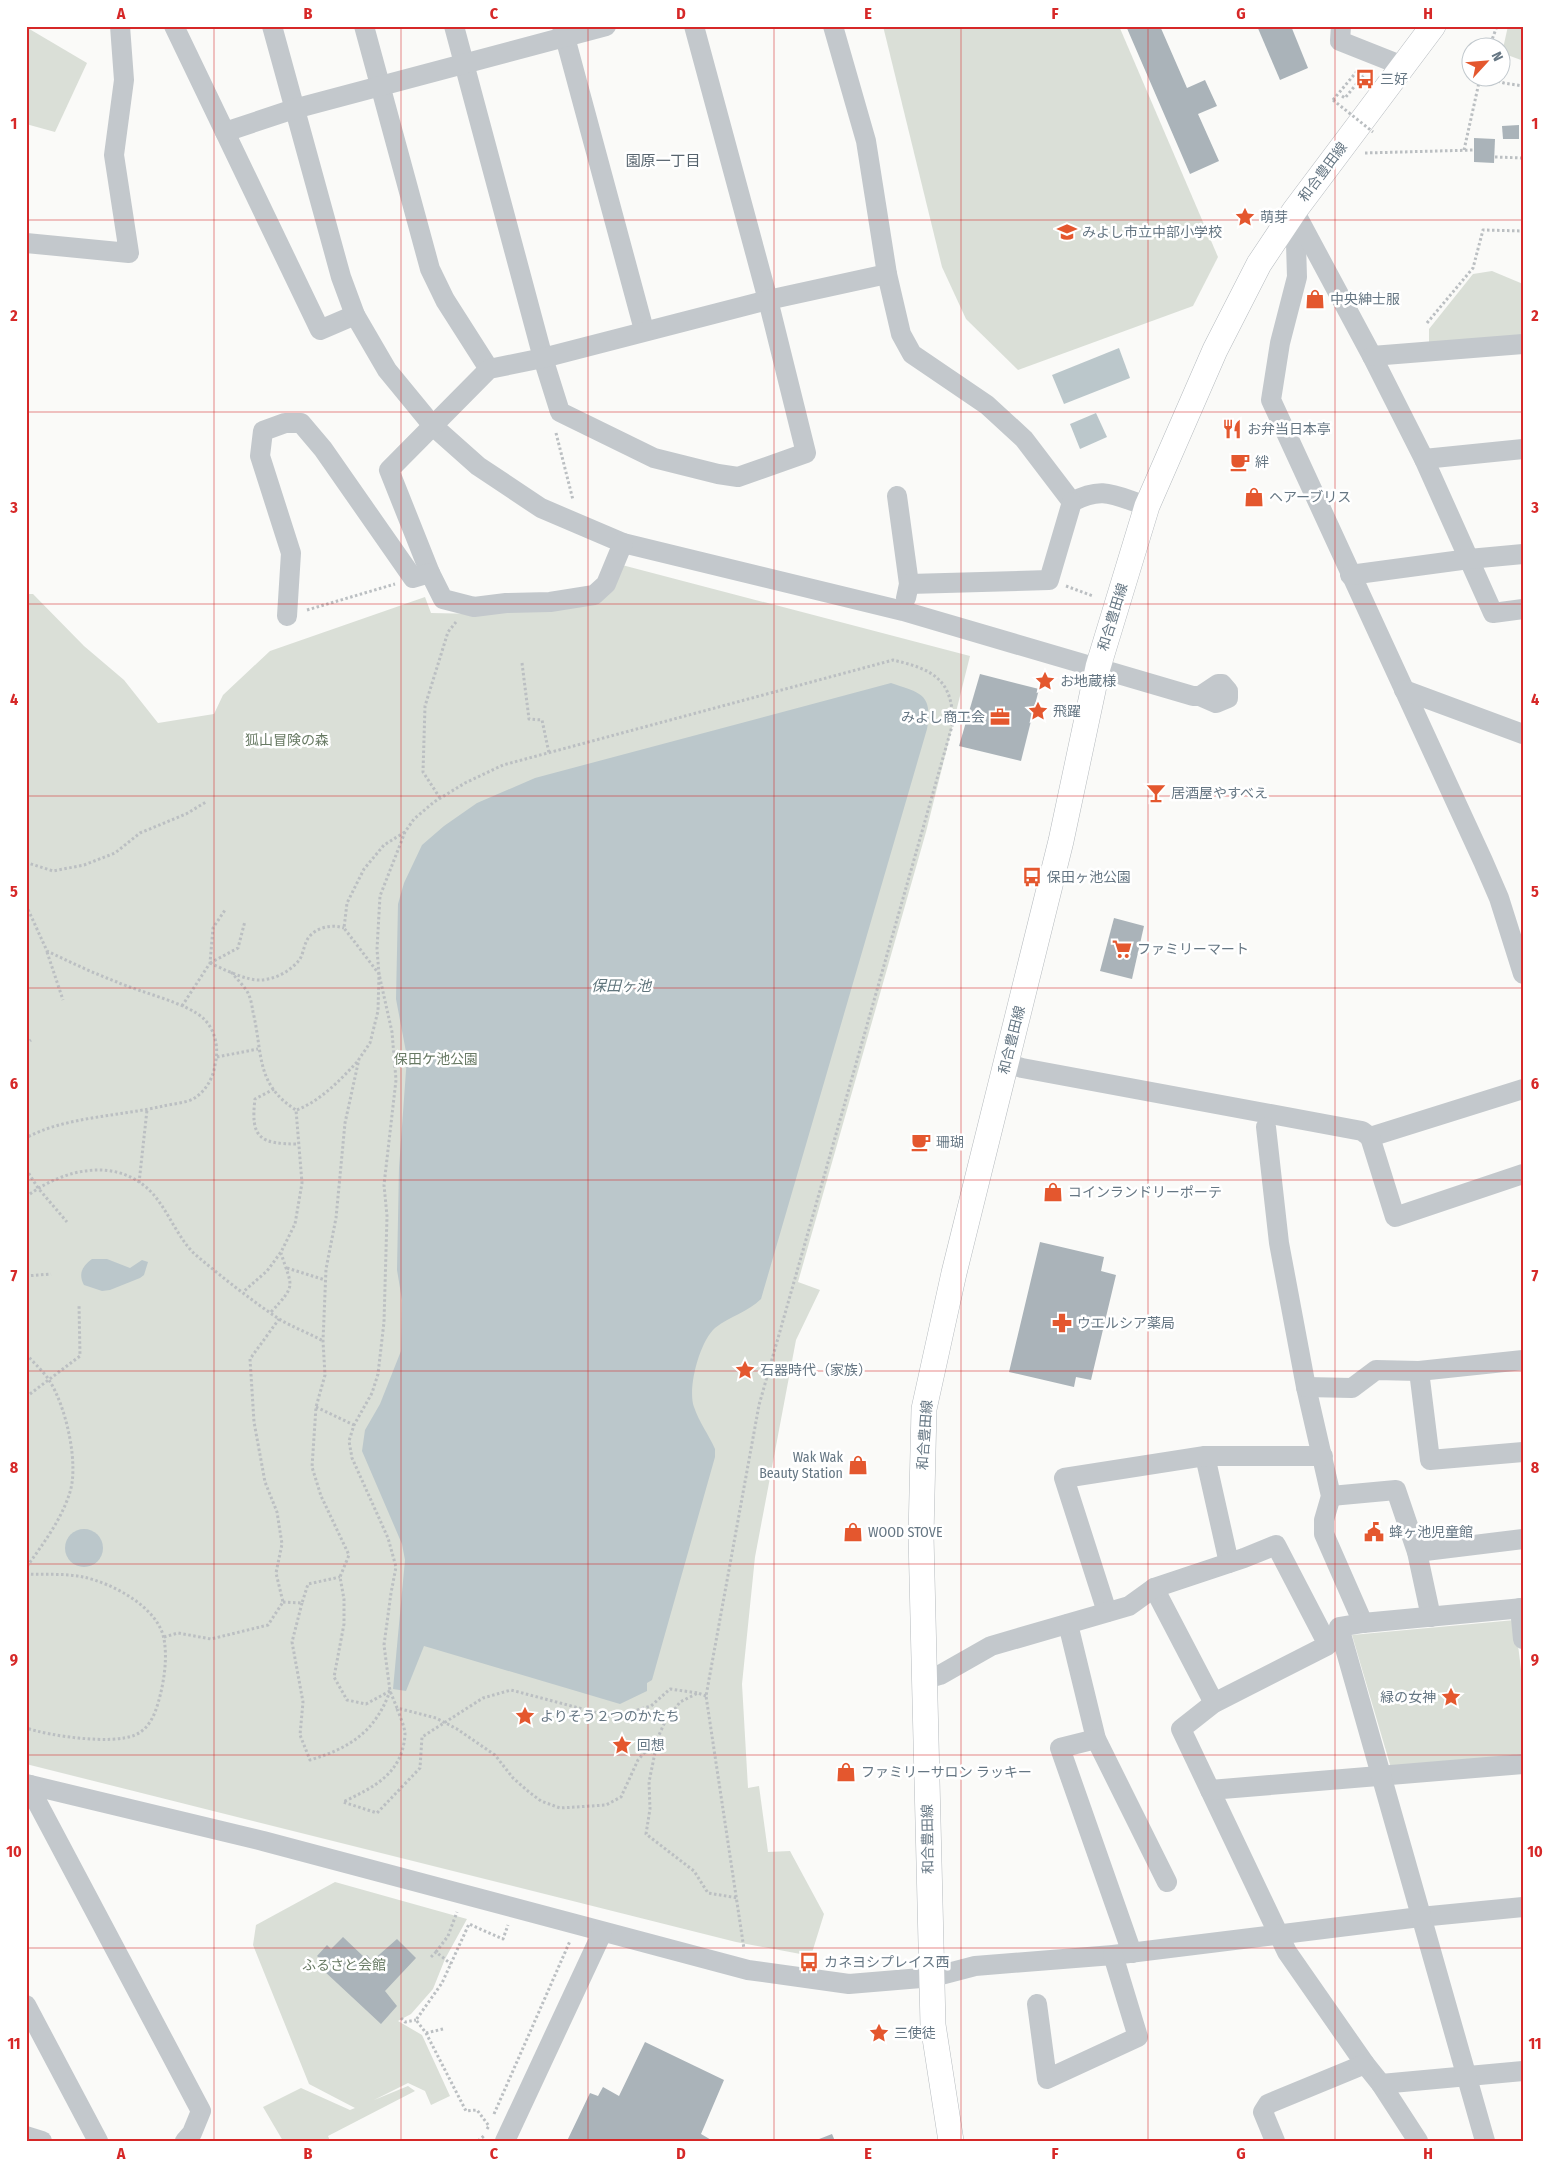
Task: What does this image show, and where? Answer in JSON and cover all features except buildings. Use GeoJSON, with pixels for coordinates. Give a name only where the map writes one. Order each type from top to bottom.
{"type":"FeatureCollection","features":[{"type":"Feature","properties":{"kind":"main road","name":"和合豊田線"},"geometry":{"type":"LineString","coordinates":[[951,2141],[933,2025],[921,1536],[924,1409],[954,1273],[1061,841],[1098,667],[1147,506],[1215,350],[1259,264],[1294,210],[1433,26]]}},
{"type":"Feature","properties":{"kind":"street"},"geometry":{"type":"LineString","coordinates":[[26,243],[129,253],[114,154],[124,80],[120,26]]}},
{"type":"Feature","properties":{"kind":"street"},"geometry":{"type":"LineString","coordinates":[[174,26],[320,330],[355,315]]}},
{"type":"Feature","properties":{"kind":"street"},"geometry":{"type":"LineString","coordinates":[[272,26],[341,278],[355,315],[387,370],[433,426],[478,466],[541,508],[623,543],[903,611],[1192,696],[1200,696]]}},
{"type":"Feature","properties":{"kind":"street"},"geometry":{"type":"LineString","coordinates":[[364,26],[430,269],[445,300],[489,369]]}},
{"type":"Feature","properties":{"kind":"street"},"geometry":{"type":"LineString","coordinates":[[454,26],[543,358],[560,412],[654,458],[738,477],[806,453],[768,300],[694,26]]}},
{"type":"Feature","properties":{"kind":"street"},"geometry":{"type":"LineString","coordinates":[[225,132],[294,109],[464,64],[564,31],[606,26]]}},
{"type":"Feature","properties":{"kind":"street"},"geometry":{"type":"LineString","coordinates":[[833,26],[866,141],[887,274],[901,334],[912,354],[987,405],[1024,439],[1072,502]]}},
{"type":"Feature","properties":{"kind":"street"},"geometry":{"type":"LineString","coordinates":[[1341,26],[1340,41],[1403,66]]}},
{"type":"Feature","properties":{"kind":"street"},"geometry":{"type":"LineString","coordinates":[[564,31],[644,330]]}},
{"type":"Feature","properties":{"kind":"street"},"geometry":{"type":"LineString","coordinates":[[1294,210],[1372,356],[1424,459],[1492,613],[1523,609]]}},
{"type":"Feature","properties":{"kind":"street"},"geometry":{"type":"LineString","coordinates":[[1294,210],[1297,277],[1280,343],[1271,400],[1496,891],[1523,974]]}},
{"type":"Feature","properties":{"kind":"street"},"geometry":{"type":"LineString","coordinates":[[422,576],[389,470],[489,369],[543,358],[644,330],[768,300],[887,274]]}},
{"type":"Feature","properties":{"kind":"street"},"geometry":{"type":"LineString","coordinates":[[1372,356],[1523,344]]}},
{"type":"Feature","properties":{"kind":"street"},"geometry":{"type":"LineString","coordinates":[[287,616],[291,553],[260,456],[263,431],[285,422],[301,423],[422,576],[443,599],[474,607],[506,603],[550,602],[594,595],[606,584],[623,543]]}},
{"type":"Feature","properties":{"kind":"street"},"geometry":{"type":"LineString","coordinates":[[1424,459],[1523,449]]}},
{"type":"Feature","properties":{"kind":"street"},"geometry":{"type":"LineString","coordinates":[[909,584],[1049,580],[1072,502],[1086,494],[1102,492],[1147,506]]}},
{"type":"Feature","properties":{"kind":"street"},"geometry":{"type":"LineString","coordinates":[[898,496],[909,584],[903,611]]}},
{"type":"Feature","properties":{"kind":"street"},"geometry":{"type":"LineString","coordinates":[[1350,575],[1469,558],[1523,554]]}},
{"type":"Feature","properties":{"kind":"street"},"geometry":{"type":"LineString","coordinates":[[1404,690],[1523,734]]}},
{"type":"Feature","properties":{"kind":"street"},"geometry":{"type":"LineString","coordinates":[[1006,1063],[1022,1068],[1362,1131],[1370,1137],[1395,1217],[1523,1174]]}},
{"type":"Feature","properties":{"kind":"street"},"geometry":{"type":"LineString","coordinates":[[1370,1137],[1523,1089]]}},
{"type":"Feature","properties":{"kind":"street"},"geometry":{"type":"LineString","coordinates":[[1266,1128],[1279,1244],[1306,1387],[1331,1496],[1324,1520],[1324,1534],[1363,1623]]}},
{"type":"Feature","properties":{"kind":"street"},"geometry":{"type":"LineString","coordinates":[[1306,1387],[1352,1388],[1376,1370],[1419,1371],[1523,1360]]}},
{"type":"Feature","properties":{"kind":"street"},"geometry":{"type":"LineString","coordinates":[[1419,1371],[1430,1460],[1523,1452]]}},
{"type":"Feature","properties":{"kind":"street"},"geometry":{"type":"LineString","coordinates":[[1107,1612],[1064,1478],[1205,1456],[1322,1456]]}},
{"type":"Feature","properties":{"kind":"street"},"geometry":{"type":"LineString","coordinates":[[1205,1456],[1229,1563]]}},
{"type":"Feature","properties":{"kind":"street"},"geometry":{"type":"LineString","coordinates":[[1331,1496],[1396,1490],[1418,1552],[1431,1616]]}},
{"type":"Feature","properties":{"kind":"street"},"geometry":{"type":"LineString","coordinates":[[1418,1552],[1523,1539]]}},
{"type":"Feature","properties":{"kind":"street"},"geometry":{"type":"LineString","coordinates":[[926,1679],[940,1675],[991,1646],[1129,1606],[1154,1588],[1276,1545],[1328,1645],[1214,1703],[1181,1729],[1287,1952],[1381,2084],[1418,2141]]}},
{"type":"Feature","properties":{"kind":"street"},"geometry":{"type":"LineString","coordinates":[[1154,1588],[1214,1703]]}},
{"type":"Feature","properties":{"kind":"street"},"geometry":{"type":"LineString","coordinates":[[1485,2141],[1339,1627],[1521,1608],[1523,1639]]}},
{"type":"Feature","properties":{"kind":"street"},"geometry":{"type":"LineString","coordinates":[[1068,1624],[1096,1739],[1167,1882]]}},
{"type":"Feature","properties":{"kind":"street"},"geometry":{"type":"LineString","coordinates":[[1037,2004],[1047,2079],[1138,2037],[1123,1954],[1060,1748],[1096,1739]]}},
{"type":"Feature","properties":{"kind":"street"},"geometry":{"type":"LineString","coordinates":[[1210,1790],[1523,1764]]}},
{"type":"Feature","properties":{"kind":"street"},"geometry":{"type":"LineString","coordinates":[[28,1785],[263,1841],[602,1933],[748,1970],[849,1984],[932,1977],[975,1966],[1123,1954],[1420,1917],[1523,1907]]}},
{"type":"Feature","properties":{"kind":"street"},"geometry":{"type":"LineString","coordinates":[[28,1785],[201,2111],[192,2133],[185,2141]]}},
{"type":"Feature","properties":{"kind":"street"},"geometry":{"type":"LineString","coordinates":[[506,2141],[602,1933]]}},
{"type":"Feature","properties":{"kind":"street"},"geometry":{"type":"LineString","coordinates":[[26,2005],[98,2141]]}},
{"type":"Feature","properties":{"kind":"street"},"geometry":{"type":"LineString","coordinates":[[1275,2141],[1263,2112],[1268,2104],[1365,2064]]}},
{"type":"Feature","properties":{"kind":"street"},"geometry":{"type":"LineString","coordinates":[[1381,2084],[1523,2071]]}},
{"type":"Feature","properties":{"kind":"street"},"geometry":{"type":"LineString","coordinates":[[26,2136],[42,2141]]}},
{"type":"Feature","properties":{"kind":"path"},"geometry":{"type":"LineString","coordinates":[[1493,38],[1497,26]]}},
{"type":"Feature","properties":{"kind":"path"},"geometry":{"type":"LineString","coordinates":[[1358,70],[1333,100],[1373,132]]}},
{"type":"Feature","properties":{"kind":"path"},"geometry":{"type":"LineString","coordinates":[[1342,96],[1345,98],[1364,74]]}},
{"type":"Feature","properties":{"kind":"path"},"geometry":{"type":"LineString","coordinates":[[1464,150],[1478,88]]}},
{"type":"Feature","properties":{"kind":"path"},"geometry":{"type":"LineString","coordinates":[[1362,153],[1474,150]]}},
{"type":"Feature","properties":{"kind":"path"},"geometry":{"type":"LineString","coordinates":[[1495,157],[1523,158]]}},
{"type":"Feature","properties":{"kind":"path"},"geometry":{"type":"LineString","coordinates":[[1427,323],[1472,268],[1483,230],[1523,230]]}},
{"type":"Feature","properties":{"kind":"path"},"geometry":{"type":"LineString","coordinates":[[287,616],[422,576]]}},
{"type":"Feature","properties":{"kind":"path"},"geometry":{"type":"LineString","coordinates":[[1049,580],[1093,596]]}},
{"type":"Feature","properties":{"kind":"path"},"geometry":{"type":"LineString","coordinates":[[440,798],[423,772],[425,706],[448,632],[468,605]]}},
{"type":"Feature","properties":{"kind":"path"},"geometry":{"type":"LineString","coordinates":[[296,1110],[310,1105],[326,1094],[359,1059],[370,1043],[378,1011],[379,974],[377,948],[380,896],[405,832],[414,819],[440,798],[465,783],[503,765],[893,660],[922,668],[934,675],[947,690],[954,718],[759,1405],[706,1696],[738,1898],[744,1949]]}},
{"type":"Feature","properties":{"kind":"path"},"geometry":{"type":"LineString","coordinates":[[522,663],[529,719],[542,720],[549,753]]}},
{"type":"Feature","properties":{"kind":"path"},"geometry":{"type":"LineString","coordinates":[[26,864],[53,870],[84,865],[115,853],[140,833],[186,814],[206,802]]}},
{"type":"Feature","properties":{"kind":"path"},"geometry":{"type":"LineString","coordinates":[[344,928],[347,903],[364,869],[384,845],[405,832]]}},
{"type":"Feature","properties":{"kind":"path"},"geometry":{"type":"LineString","coordinates":[[26,905],[47,951],[63,1000]]}},
{"type":"Feature","properties":{"kind":"path"},"geometry":{"type":"LineString","coordinates":[[182,1006],[210,963],[213,928],[225,910]]}},
{"type":"Feature","properties":{"kind":"path"},"geometry":{"type":"LineString","coordinates":[[210,963],[238,948],[245,922]]}},
{"type":"Feature","properties":{"kind":"path"},"geometry":{"type":"LineString","coordinates":[[210,963],[231,972],[260,980],[284,974],[300,958],[309,937],[321,928],[334,925],[344,928],[379,974],[392,1032],[396,1080],[384,1185],[387,1216],[384,1322],[378,1374],[372,1393],[354,1424],[349,1441],[352,1458],[388,1538],[396,1567],[384,1645],[390,1691],[405,1734],[398,1764],[377,1785],[343,1802],[378,1813],[420,1768],[422,1737],[483,1698],[511,1690],[613,1717],[651,1706],[670,1689],[706,1696]]}},
{"type":"Feature","properties":{"kind":"path"},"geometry":{"type":"LineString","coordinates":[[26,1138],[37,1132],[59,1125],[147,1110],[192,1099],[208,1085],[214,1072],[217,1057],[212,1030],[203,1018],[182,1006],[116,982],[47,951]]}},
{"type":"Feature","properties":{"kind":"path"},"geometry":{"type":"LineString","coordinates":[[231,972],[249,994],[257,1030],[258,1049],[266,1078],[283,1102],[296,1110]]}},
{"type":"Feature","properties":{"kind":"path"},"geometry":{"type":"LineString","coordinates":[[26,1044],[32,1040]]}},
{"type":"Feature","properties":{"kind":"path"},"geometry":{"type":"LineString","coordinates":[[217,1057],[258,1049]]}},
{"type":"Feature","properties":{"kind":"path"},"geometry":{"type":"LineString","coordinates":[[359,1059],[345,1123],[336,1218],[326,1269],[323,1340],[325,1375],[316,1407],[312,1467],[321,1496],[349,1555],[340,1577],[344,1599],[344,1624],[334,1677],[347,1700],[366,1704],[390,1691]]}},
{"type":"Feature","properties":{"kind":"path"},"geometry":{"type":"LineString","coordinates":[[274,1089],[255,1099],[253,1115],[257,1133],[263,1140],[278,1144],[298,1144]]}},
{"type":"Feature","properties":{"kind":"path"},"geometry":{"type":"LineString","coordinates":[[139,1182],[147,1110]]}},
{"type":"Feature","properties":{"kind":"path"},"geometry":{"type":"LineString","coordinates":[[243,1292],[267,1271],[281,1252],[295,1224],[302,1183],[296,1110]]}},
{"type":"Feature","properties":{"kind":"path"},"geometry":{"type":"LineString","coordinates":[[26,1169],[38,1188],[67,1222]]}},
{"type":"Feature","properties":{"kind":"path"},"geometry":{"type":"LineString","coordinates":[[26,1197],[38,1188],[69,1174],[90,1169],[120,1172],[139,1182],[153,1194],[194,1256],[279,1319],[323,1340]]}},
{"type":"Feature","properties":{"kind":"path"},"geometry":{"type":"LineString","coordinates":[[271,1312],[289,1292],[291,1283],[281,1252]]}},
{"type":"Feature","properties":{"kind":"path"},"geometry":{"type":"LineString","coordinates":[[286,1268],[326,1280]]}},
{"type":"Feature","properties":{"kind":"path"},"geometry":{"type":"LineString","coordinates":[[26,1276],[52,1274]]}},
{"type":"Feature","properties":{"kind":"path"},"geometry":{"type":"LineString","coordinates":[[26,1397],[80,1356],[79,1304]]}},
{"type":"Feature","properties":{"kind":"path"},"geometry":{"type":"LineString","coordinates":[[164,1637],[178,1633],[211,1639],[268,1625],[283,1602],[276,1573],[282,1544],[277,1512],[265,1482],[256,1431],[250,1359],[279,1319]]}},
{"type":"Feature","properties":{"kind":"path"},"geometry":{"type":"LineString","coordinates":[[26,1354],[48,1380],[60,1402],[68,1428],[72,1461],[70,1493],[57,1522],[26,1568]]}},
{"type":"Feature","properties":{"kind":"path"},"geometry":{"type":"LineString","coordinates":[[316,1407],[354,1424]]}},
{"type":"Feature","properties":{"kind":"path"},"geometry":{"type":"LineString","coordinates":[[26,1574],[83,1577],[115,1587],[149,1611],[164,1637],[166,1658],[158,1705],[149,1725],[136,1735],[113,1740],[40,1732],[26,1728]]}},
{"type":"Feature","properties":{"kind":"path"},"geometry":{"type":"LineString","coordinates":[[340,1577],[308,1584],[292,1642],[303,1702],[300,1735],[310,1760],[333,1753],[365,1734],[383,1710],[390,1691]]}},
{"type":"Feature","properties":{"kind":"path"},"geometry":{"type":"LineString","coordinates":[[283,1602],[302,1603]]}},
{"type":"Feature","properties":{"kind":"path"},"geometry":{"type":"LineString","coordinates":[[698,1693],[680,1702],[665,1722],[658,1737],[649,1782],[650,1808],[646,1834],[694,1871],[708,1893],[738,1898]]}},
{"type":"Feature","properties":{"kind":"path"},"geometry":{"type":"LineString","coordinates":[[397,1708],[436,1718],[445,1723],[494,1754],[513,1778],[541,1801],[560,1808],[606,1805],[621,1797],[638,1760],[658,1737]]}},
{"type":"Feature","properties":{"kind":"path"},"geometry":{"type":"LineString","coordinates":[[431,1957],[448,1936],[458,1909]]}},
{"type":"Feature","properties":{"kind":"path"},"geometry":{"type":"LineString","coordinates":[[401,2018],[405,2022],[416,2020],[442,1983],[469,1924],[503,1939],[509,1923]]}},
{"type":"Feature","properties":{"kind":"path"},"geometry":{"type":"LineString","coordinates":[[436,1952],[450,1964]]}},
{"type":"Feature","properties":{"kind":"path"},"geometry":{"type":"LineString","coordinates":[[416,2020],[426,2033],[466,2111],[477,2110],[488,2126],[484,2137],[478,2141]]}},
{"type":"Feature","properties":{"kind":"path"},"geometry":{"type":"LineString","coordinates":[[426,2033],[443,2029]]}},
{"type":"Feature","properties":{"kind":"green space"},"geometry":{"type":"Polygon","coordinates":[[[883,26],[1119,26],[1218,257],[1193,306],[1018,370],[966,319],[942,267],[883,26]]]}},
{"type":"Feature","properties":{"kind":"green space"},"geometry":{"type":"Polygon","coordinates":[[[1508,26],[1523,26],[1523,55],[1521,60],[1512,57],[1512,38],[1505,38],[1508,26]]]}},
{"type":"Feature","properties":{"kind":"green space"},"geometry":{"type":"Polygon","coordinates":[[[26,27],[87,63],[55,132],[26,124],[26,27]]]}},
{"type":"Feature","properties":{"kind":"green space"},"geometry":{"type":"Polygon","coordinates":[[[1492,271],[1523,284],[1523,336],[1429,344],[1429,329],[1473,274],[1492,271]]]}},
{"type":"Feature","properties":{"kind":"green space","name":"保田ケ池公園"},"geometry":{"type":"Polygon","coordinates":[[[622,565],[970,656],[926,832],[798,1282],[820,1290],[796,1340],[755,1557],[742,1684],[748,1788],[759,1786],[768,1852],[790,1851],[824,1914],[811,1956],[736,1942],[26,1764],[26,594],[33,594],[84,646],[124,680],[158,723],[214,714],[223,695],[270,651],[425,597],[431,613],[480,614],[596,604],[622,565]]]}},
{"type":"Feature","properties":{"kind":"green space"},"geometry":{"type":"Polygon","coordinates":[[[1515,1620],[1523,1686],[1523,1754],[1391,1768],[1352,1635],[1515,1620]]]}},
{"type":"Feature","properties":{"kind":"green space","name":"ふるさと会館"},"geometry":{"type":"Polygon","coordinates":[[[335,1882],[467,1919],[445,1959],[433,1989],[411,2014],[398,2021],[422,2035],[450,2096],[431,2105],[425,2091],[408,2083],[374,2100],[408,2086],[415,2091],[328,2136],[330,2141],[283,2141],[263,2107],[301,2088],[350,2110],[355,2108],[309,2084],[253,1945],[256,1925],[335,1882]]]}},
{"type":"Feature","properties":{"kind":"water"},"geometry":{"type":"Polygon","coordinates":[[[1119,348],[1130,378],[1064,404],[1052,375],[1119,348]]]}},
{"type":"Feature","properties":{"kind":"water"},"geometry":{"type":"Polygon","coordinates":[[[1096,413],[1107,437],[1080,449],[1070,424],[1096,413]]]}},
{"type":"Feature","properties":{"kind":"water","name":"保田ヶ池"},"geometry":{"type":"Polygon","coordinates":[[[891,683],[910,689],[926,702],[928,708],[927,729],[761,1299],[715,1328],[704,1343],[696,1365],[692,1399],[696,1413],[715,1449],[715,1457],[652,1680],[647,1683],[647,1691],[620,1704],[424,1646],[406,1691],[393,1689],[405,1560],[402,1544],[362,1451],[365,1430],[380,1404],[401,1351],[402,1300],[397,1270],[399,1168],[407,1057],[396,999],[398,904],[404,883],[422,845],[444,826],[477,803],[535,778],[891,683]]]}},
{"type":"Feature","properties":{"kind":"water"},"geometry":{"type":"Polygon","coordinates":[[[92,1259],[107,1259],[130,1268],[142,1260],[148,1262],[144,1275],[140,1278],[110,1290],[102,1291],[84,1285],[82,1281],[82,1270],[92,1259]]]}},
{"type":"Feature","properties":{"kind":"water"},"geometry":{"type":"Polygon","coordinates":[[[84,1529],[97,1535],[103,1548],[97,1561],[84,1567],[71,1561],[65,1548],[71,1535],[84,1529]]]}},
{"type":"Feature","properties":{"kind":"place","name":"三好"},"geometry":{"type":"Point","coordinates":[1365,79]}},
{"type":"Feature","properties":{"kind":"place","name":"萌芽"},"geometry":{"type":"Point","coordinates":[1245,217]}},
{"type":"Feature","properties":{"kind":"place","name":"みよし市立中部小学校"},"geometry":{"type":"Point","coordinates":[1067,232]}},
{"type":"Feature","properties":{"kind":"place","name":"中央紳士服"},"geometry":{"type":"Point","coordinates":[1315,299]}},
{"type":"Feature","properties":{"kind":"place","name":"お弁当日本亭"},"geometry":{"type":"Point","coordinates":[1232,429]}},
{"type":"Feature","properties":{"kind":"place","name":"絆"},"geometry":{"type":"Point","coordinates":[1240,462]}},
{"type":"Feature","properties":{"kind":"place","name":"ヘアーブリス"},"geometry":{"type":"Point","coordinates":[1254,497]}},
{"type":"Feature","properties":{"kind":"place","name":"お地蔵様"},"geometry":{"type":"Point","coordinates":[1045,681]}},
{"type":"Feature","properties":{"kind":"place","name":"飛躍"},"geometry":{"type":"Point","coordinates":[1038,711]}},
{"type":"Feature","properties":{"kind":"place","name":"みよし商工会"},"geometry":{"type":"Point","coordinates":[1000,717]}},
{"type":"Feature","properties":{"kind":"place","name":"居酒屋やすべえ"},"geometry":{"type":"Point","coordinates":[1156,793]}},
{"type":"Feature","properties":{"kind":"place","name":"保田ヶ池公園"},"geometry":{"type":"Point","coordinates":[1032,877]}},
{"type":"Feature","properties":{"kind":"place","name":"ファミリーマート"},"geometry":{"type":"Point","coordinates":[1122,949]}},
{"type":"Feature","properties":{"kind":"place","name":"珊瑚"},"geometry":{"type":"Point","coordinates":[921,1142]}},
{"type":"Feature","properties":{"kind":"place","name":"コインランドリーポーテ"},"geometry":{"type":"Point","coordinates":[1053,1192]}},
{"type":"Feature","properties":{"kind":"place","name":"ウエルシア薬局"},"geometry":{"type":"Point","coordinates":[1062,1323]}},
{"type":"Feature","properties":{"kind":"place","name":"石器時代（家族）"},"geometry":{"type":"Point","coordinates":[745,1370]}},
{"type":"Feature","properties":{"kind":"place","name":"Wak Wak Beauty Station"},"geometry":{"type":"Point","coordinates":[858,1465]}},
{"type":"Feature","properties":{"kind":"place","name":"WOOD STOVE"},"geometry":{"type":"Point","coordinates":[853,1532]}},
{"type":"Feature","properties":{"kind":"place","name":"蜂ヶ池児童館"},"geometry":{"type":"Point","coordinates":[1374,1532]}},
{"type":"Feature","properties":{"kind":"place","name":"緑の女神"},"geometry":{"type":"Point","coordinates":[1451,1697]}},
{"type":"Feature","properties":{"kind":"place","name":"よりそう２つのかたち"},"geometry":{"type":"Point","coordinates":[525,1716]}},
{"type":"Feature","properties":{"kind":"place","name":"回想"},"geometry":{"type":"Point","coordinates":[622,1745]}},
{"type":"Feature","properties":{"kind":"place","name":"ファミリーサロン ラッキー"},"geometry":{"type":"Point","coordinates":[846,1772]}},
{"type":"Feature","properties":{"kind":"place","name":"カネヨシプレイス西"},"geometry":{"type":"Point","coordinates":[809,1962]}},
{"type":"Feature","properties":{"kind":"place","name":"三使徒"},"geometry":{"type":"Point","coordinates":[879,2033]}},
{"type":"Feature","properties":{"kind":"district","name":"園原一丁目"},"geometry":{"type":"Point","coordinates":[663,161]}},
{"type":"Feature","properties":{"kind":"park label","name":"狐山冒険の森"},"geometry":{"type":"Point","coordinates":[287,740]}}]}
